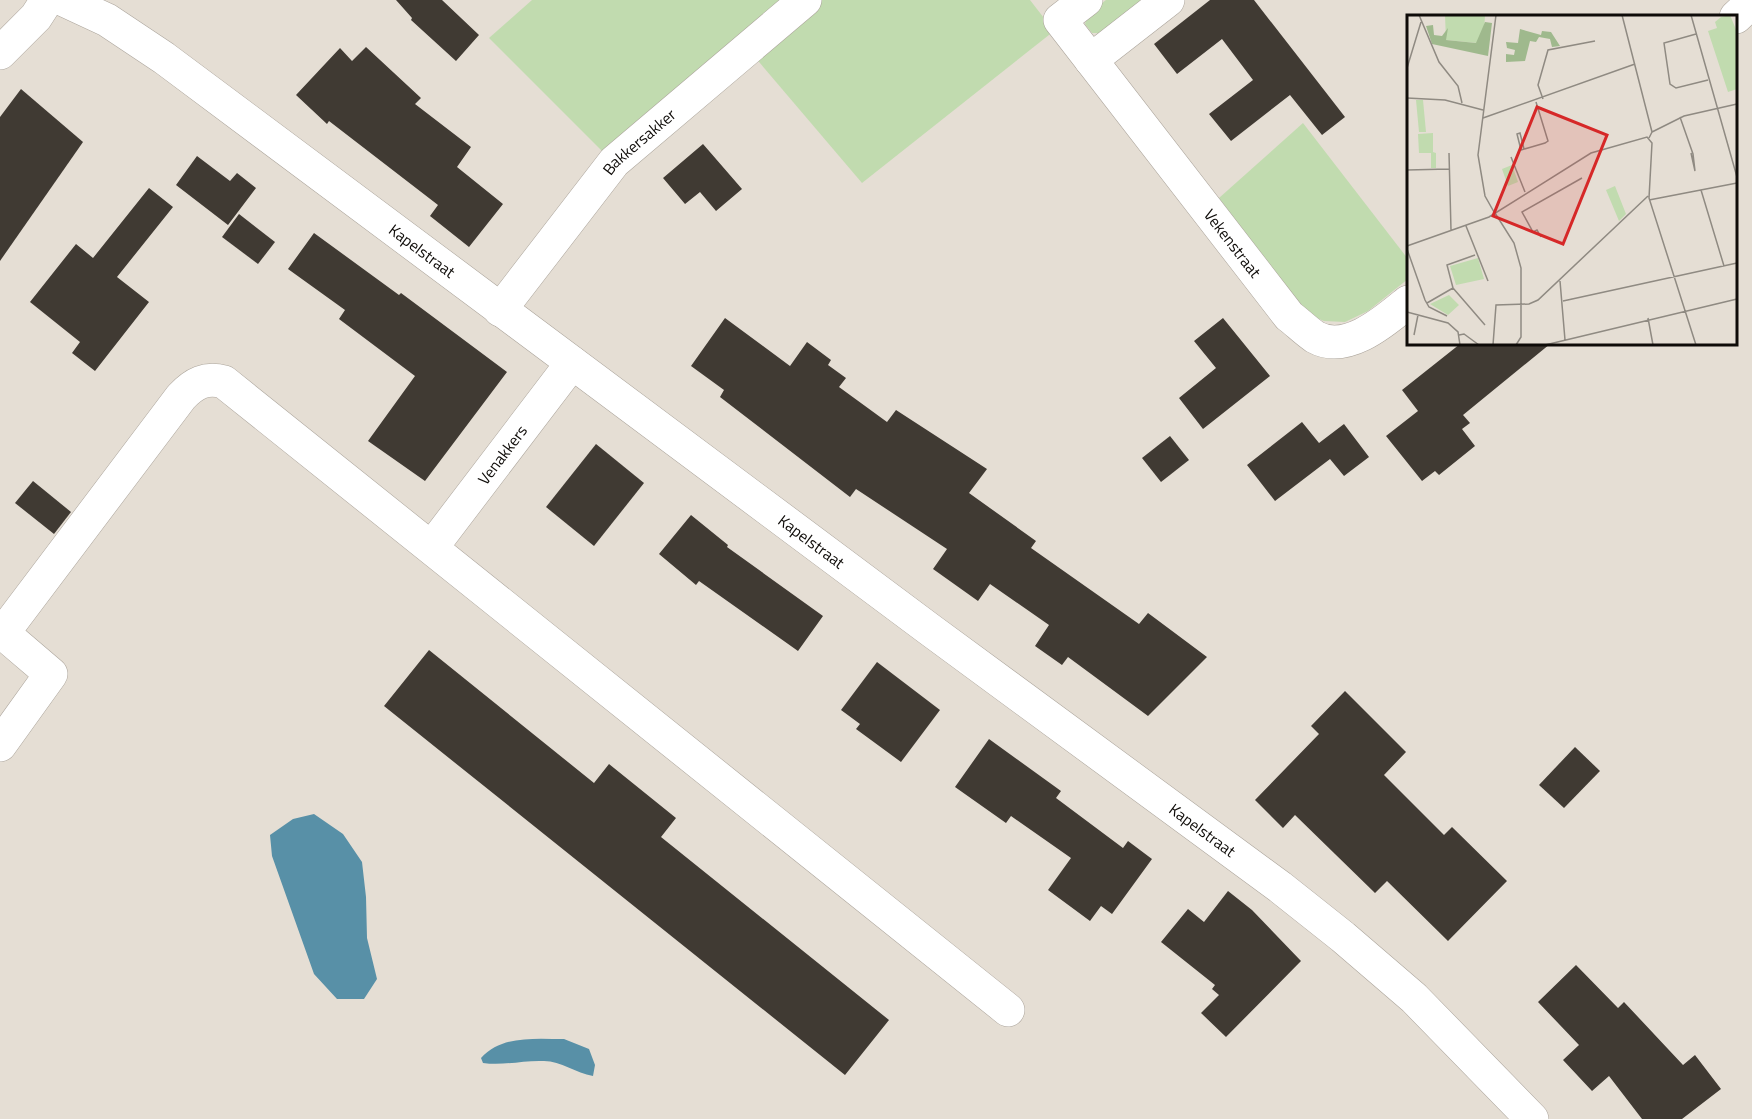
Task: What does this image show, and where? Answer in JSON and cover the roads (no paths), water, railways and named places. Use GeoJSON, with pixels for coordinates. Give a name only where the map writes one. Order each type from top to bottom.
{"type":"FeatureCollection","features":[{"type":"Feature","properties":{"kind":"street"},"geometry":{"type":"LineString","coordinates":[[0,53],[36,17],[47,0]]}},
{"type":"Feature","properties":{"kind":"street","name":"Kapelstraat"},"geometry":{"type":"LineString","coordinates":[[64,0],[107,20],[164,58],[500,310],[1280,887],[1414,998],[1532,1119]]}},
{"type":"Feature","properties":{"kind":"street","name":"Bakkersakker"},"geometry":{"type":"LineString","coordinates":[[500,310],[614,162],[805,0]]}},
{"type":"Feature","properties":{"kind":"street","name":"Vekenstraat"},"geometry":{"type":"LineString","coordinates":[[1086,0],[1060,20],[1289,316],[1317,338],[1336,341],[1356,338],[1378,327],[1407,303]]}},
{"type":"Feature","properties":{"kind":"street"},"geometry":{"type":"LineString","coordinates":[[1091,60],[1168,0]]}},
{"type":"Feature","properties":{"kind":"street"},"geometry":{"type":"LineString","coordinates":[[1737,16],[1752,2]]}},
{"type":"Feature","properties":{"kind":"street","name":"Venakkers"},"geometry":{"type":"LineString","coordinates":[[432,547],[573,363]]}},
{"type":"Feature","properties":{"kind":"street"},"geometry":{"type":"LineString","coordinates":[[0,745],[51,674],[3,633],[181,397],[198,382],[211,378],[236,389],[1008,1010]]}},
{"type":"Feature","properties":{"kind":"water"},"geometry":{"type":"Polygon","coordinates":[[[314,814],[343,834],[362,862],[367,938],[377,979],[364,999],[337,999],[314,974],[272,856],[270,835],[293,819],[314,814]]]}},
{"type":"Feature","properties":{"kind":"water"},"geometry":{"type":"Polygon","coordinates":[[[564,1039],[589,1049],[595,1065],[593,1076],[550,1062],[491,1064],[483,1063],[481,1058],[499,1045],[509,1042],[564,1039]]]}}]}
